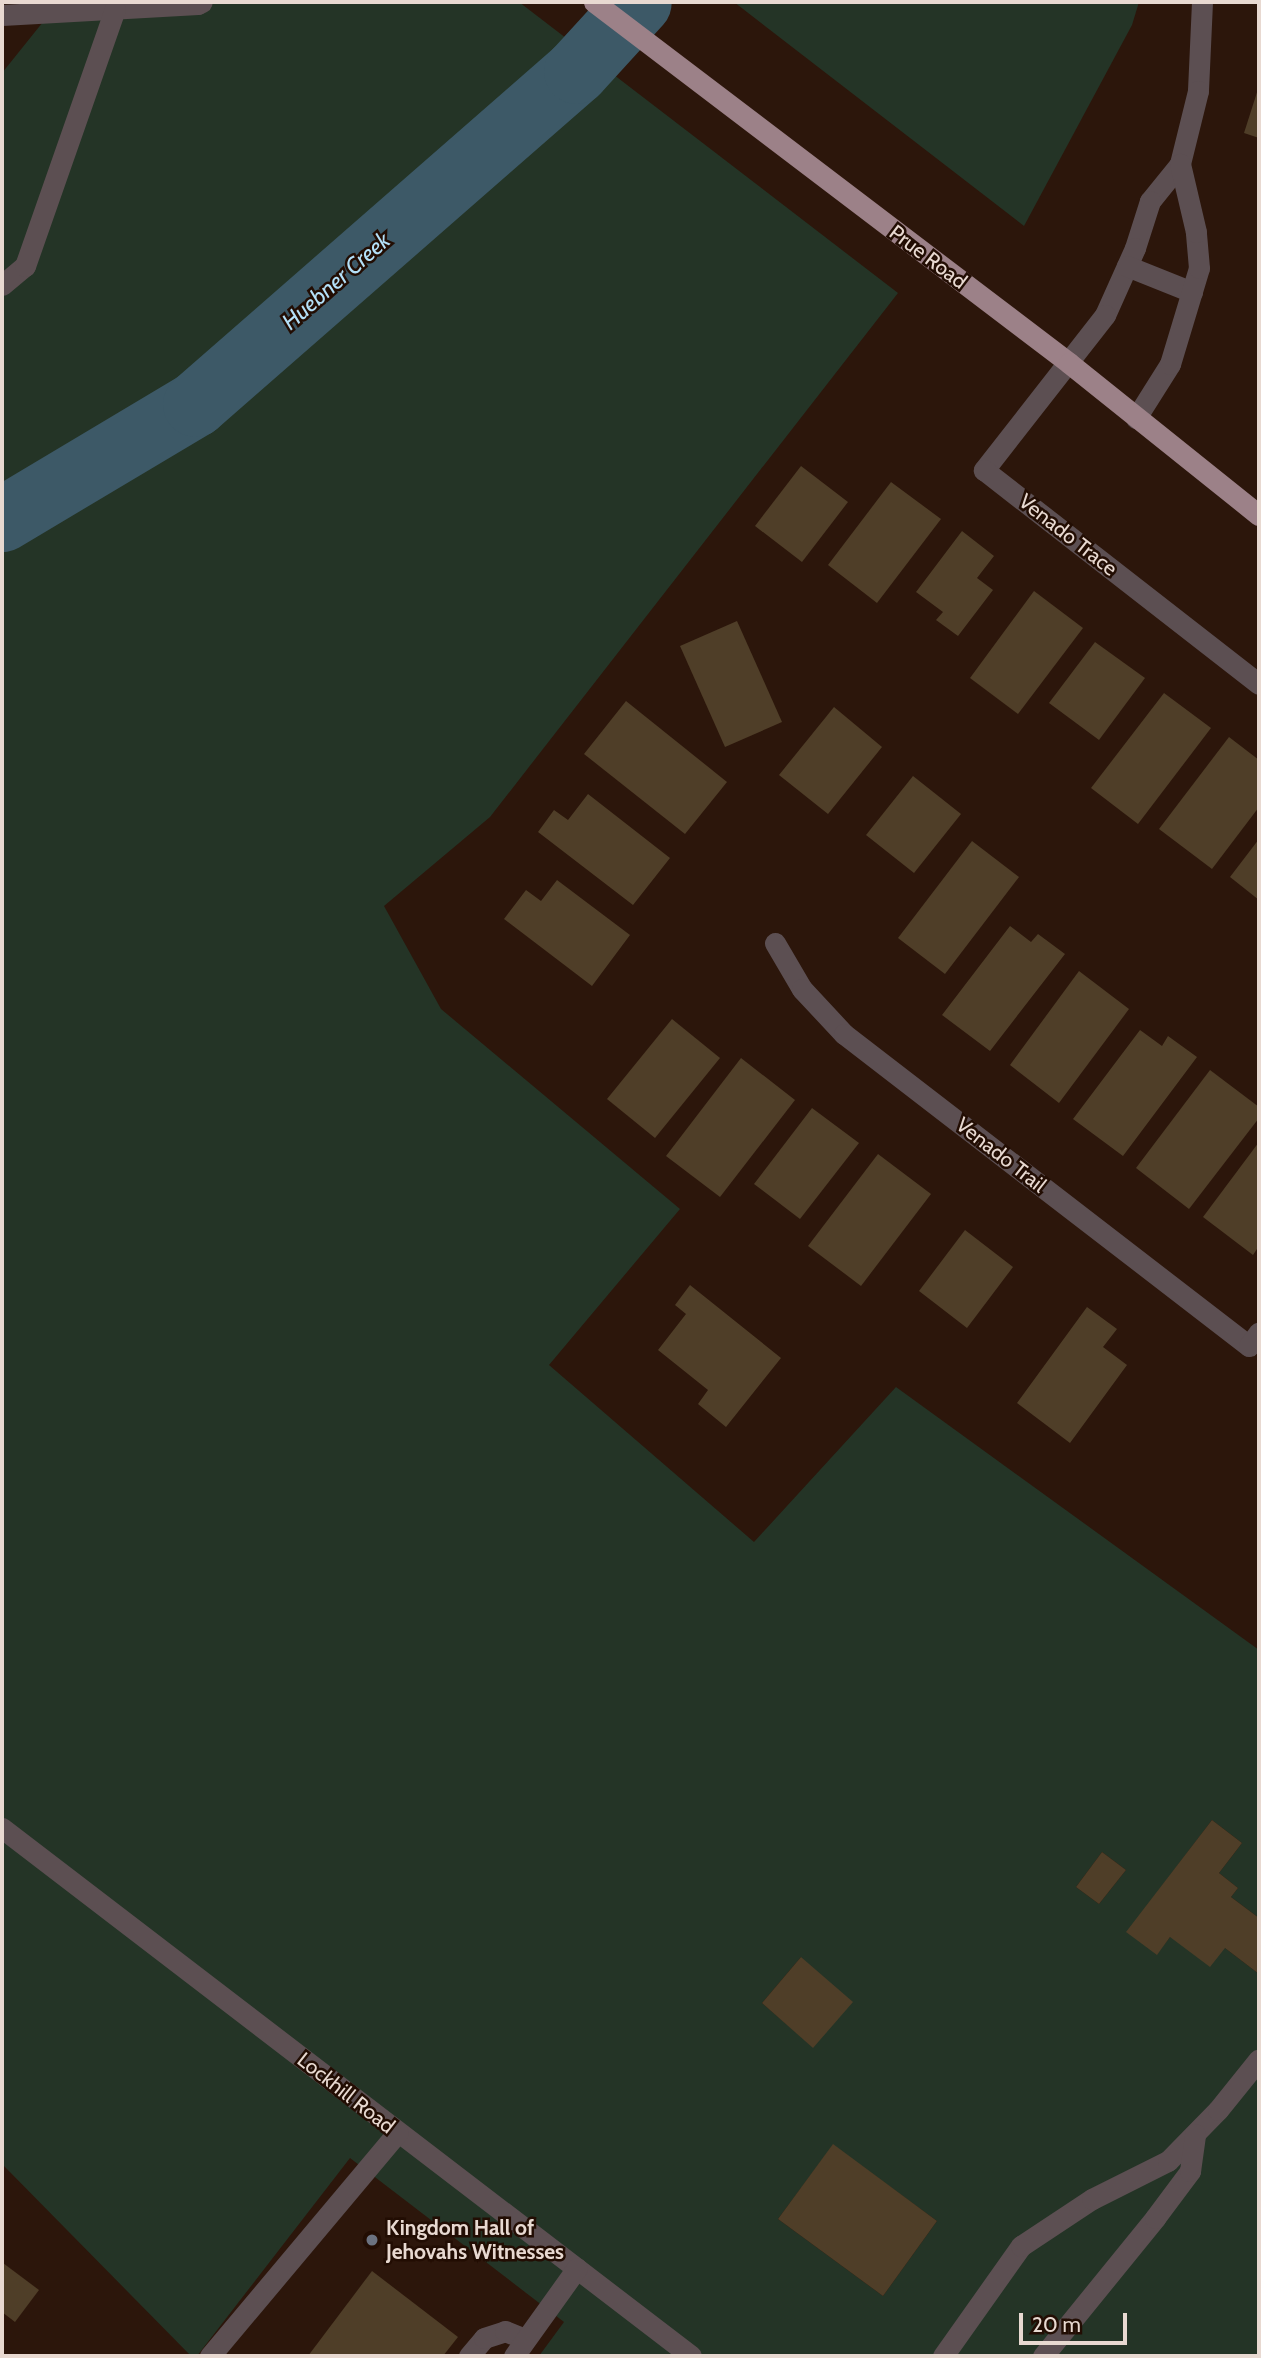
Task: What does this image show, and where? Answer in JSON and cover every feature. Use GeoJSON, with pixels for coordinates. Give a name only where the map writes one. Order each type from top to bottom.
{"type":"FeatureCollection","features":[{"type":"Feature","properties":{"kind":"main road","name":"Prue Road"},"geometry":{"type":"LineString","coordinates":[[594,2],[1069,363],[1259,515]]}},
{"type":"Feature","properties":{"kind":"street"},"geometry":{"type":"LineString","coordinates":[[2,15],[198,5],[202,2]]}},
{"type":"Feature","properties":{"kind":"street"},"geometry":{"type":"LineString","coordinates":[[1069,363],[1105,315],[1127,266],[1150,201],[1180,164],[1198,90],[1202,2]]}},
{"type":"Feature","properties":{"kind":"street"},"geometry":{"type":"LineString","coordinates":[[2,285],[25,266],[115,9]]}},
{"type":"Feature","properties":{"kind":"street"},"geometry":{"type":"LineString","coordinates":[[1136,418],[1170,364],[1199,268],[1195,232],[1180,164]]}},
{"type":"Feature","properties":{"kind":"street"},"geometry":{"type":"LineString","coordinates":[[1127,266],[1192,292]]}},
{"type":"Feature","properties":{"kind":"street","name":"Venado Trace"},"geometry":{"type":"LineString","coordinates":[[1069,363],[984,470],[1259,684]]}},
{"type":"Feature","properties":{"kind":"street","name":"Venado Trail"},"geometry":{"type":"LineString","coordinates":[[775,943],[802,989],[844,1034],[1254,1339]]}},
{"type":"Feature","properties":{"kind":"street","name":"Lockhill Road"},"geometry":{"type":"LineString","coordinates":[[2,1828],[691,2356]]}},
{"type":"Feature","properties":{"kind":"street"},"geometry":{"type":"LineString","coordinates":[[943,2356],[1021,2246],[1092,2199],[1168,2161],[1195,2134],[1259,2059]]}},
{"type":"Feature","properties":{"kind":"street"},"geometry":{"type":"LineString","coordinates":[[210,2356],[398,2132]]}},
{"type":"Feature","properties":{"kind":"street"},"geometry":{"type":"LineString","coordinates":[[1043,2356],[1156,2218],[1189,2171],[1195,2134]]}},
{"type":"Feature","properties":{"kind":"street"},"geometry":{"type":"LineString","coordinates":[[469,2356],[484,2338],[505,2331],[520,2348],[577,2268]]}},
{"type":"Feature","properties":{"kind":"green space"},"geometry":{"type":"Polygon","coordinates":[[[59,2],[519,2],[898,293],[490,817],[384,906],[441,1009],[680,1209],[549,1365],[754,1542],[896,1387],[1259,1650],[1259,1918],[1231,1897],[1238,1888],[1219,1873],[1242,1843],[1212,1820],[1127,1932],[1157,1954],[1170,1937],[1225,1948],[1259,1974],[1259,2356],[539,2356],[564,2322],[350,2158],[197,2356],[191,2356],[2,2164],[2,73],[59,2]],[[1102,1852],[1076,1887],[1099,1904],[1126,1870],[1102,1852]],[[801,1957],[762,2003],[813,2047],[801,1957]],[[833,2145],[778,2219],[883,2296],[937,2221],[833,2145]]]}},
{"type":"Feature","properties":{"kind":"green space"},"geometry":{"type":"Polygon","coordinates":[[[734,2],[1139,2],[1132,25],[1024,226],[734,2]]]}},
{"type":"Feature","properties":{"kind":"building"},"geometry":{"type":"Polygon","coordinates":[[[1259,86],[1259,138],[1244,133],[1259,86]]]}},
{"type":"Feature","properties":{"kind":"building"},"geometry":{"type":"Polygon","coordinates":[[[801,466],[848,502],[802,562],[755,526],[801,466]]]}},
{"type":"Feature","properties":{"kind":"building"},"geometry":{"type":"Polygon","coordinates":[[[891,482],[941,519],[877,603],[828,565],[891,482]]]}},
{"type":"Feature","properties":{"kind":"building"},"geometry":{"type":"Polygon","coordinates":[[[962,531],[994,556],[977,578],[993,590],[958,636],[936,620],[943,612],[916,592],[962,531]]]}},
{"type":"Feature","properties":{"kind":"building"},"geometry":{"type":"Polygon","coordinates":[[[1034,591],[1083,628],[1018,714],[970,678],[1034,591]]]}},
{"type":"Feature","properties":{"kind":"building"},"geometry":{"type":"Polygon","coordinates":[[[737,621],[782,722],[725,747],[680,646],[737,621]]]}},
{"type":"Feature","properties":{"kind":"building"},"geometry":{"type":"Polygon","coordinates":[[[1095,642],[1145,678],[1099,740],[1049,703],[1095,642]]]}},
{"type":"Feature","properties":{"kind":"building"},"geometry":{"type":"Polygon","coordinates":[[[1164,693],[1211,728],[1138,824],[1091,788],[1164,693]]]}},
{"type":"Feature","properties":{"kind":"building"},"geometry":{"type":"Polygon","coordinates":[[[626,701],[727,782],[685,834],[584,754],[626,701]]]}},
{"type":"Feature","properties":{"kind":"building"},"geometry":{"type":"Polygon","coordinates":[[[834,707],[882,747],[828,814],[779,775],[834,707]]]}},
{"type":"Feature","properties":{"kind":"building"},"geometry":{"type":"Polygon","coordinates":[[[1229,737],[1259,760],[1259,807],[1212,869],[1159,829],[1229,737]]]}},
{"type":"Feature","properties":{"kind":"building"},"geometry":{"type":"Polygon","coordinates":[[[913,776],[961,814],[914,873],[866,835],[913,776]]]}},
{"type":"Feature","properties":{"kind":"building"},"geometry":{"type":"Polygon","coordinates":[[[588,794],[670,858],[633,905],[538,832],[554,810],[568,820],[588,794]]]}},
{"type":"Feature","properties":{"kind":"building"},"geometry":{"type":"Polygon","coordinates":[[[1259,839],[1259,900],[1230,877],[1259,839]]]}},
{"type":"Feature","properties":{"kind":"building"},"geometry":{"type":"Polygon","coordinates":[[[972,841],[1019,877],[945,974],[898,938],[972,841]]]}},
{"type":"Feature","properties":{"kind":"building"},"geometry":{"type":"Polygon","coordinates":[[[557,880],[630,935],[592,986],[504,919],[526,890],[541,901],[557,880]]]}},
{"type":"Feature","properties":{"kind":"building"},"geometry":{"type":"Polygon","coordinates":[[[1010,926],[1031,942],[1038,934],[1065,954],[990,1051],[942,1015],[1010,926]]]}},
{"type":"Feature","properties":{"kind":"building"},"geometry":{"type":"Polygon","coordinates":[[[1079,971],[1129,1009],[1059,1103],[1010,1065],[1079,971]]]}},
{"type":"Feature","properties":{"kind":"building"},"geometry":{"type":"Polygon","coordinates":[[[672,1019],[720,1058],[655,1138],[607,1099],[672,1019]]]}},
{"type":"Feature","properties":{"kind":"building"},"geometry":{"type":"Polygon","coordinates":[[[1140,1030],[1162,1046],[1168,1036],[1197,1057],[1123,1156],[1073,1119],[1140,1030]]]}},
{"type":"Feature","properties":{"kind":"building"},"geometry":{"type":"Polygon","coordinates":[[[741,1058],[795,1100],[720,1197],[666,1156],[741,1058]]]}},
{"type":"Feature","properties":{"kind":"building"},"geometry":{"type":"Polygon","coordinates":[[[1210,1070],[1259,1107],[1259,1118],[1189,1209],[1136,1168],[1210,1070]]]}},
{"type":"Feature","properties":{"kind":"building"},"geometry":{"type":"Polygon","coordinates":[[[812,1108],[859,1143],[800,1219],[754,1184],[812,1108]]]}},
{"type":"Feature","properties":{"kind":"building"},"geometry":{"type":"Polygon","coordinates":[[[1259,1142],[1259,1246],[1253,1255],[1203,1217],[1259,1142]]]}},
{"type":"Feature","properties":{"kind":"building"},"geometry":{"type":"Polygon","coordinates":[[[878,1154],[931,1194],[861,1286],[808,1246],[878,1154]]]}},
{"type":"Feature","properties":{"kind":"building"},"geometry":{"type":"Polygon","coordinates":[[[965,1230],[1013,1267],[967,1328],[919,1291],[965,1230]]]}},
{"type":"Feature","properties":{"kind":"building"},"geometry":{"type":"Polygon","coordinates":[[[690,1285],[781,1358],[726,1427],[698,1404],[708,1390],[658,1350],[686,1314],[675,1305],[690,1285]]]}},
{"type":"Feature","properties":{"kind":"building"},"geometry":{"type":"Polygon","coordinates":[[[1087,1307],[1117,1329],[1103,1347],[1127,1365],[1070,1443],[1017,1403],[1087,1307]]]}},
{"type":"Feature","properties":{"kind":"building"},"geometry":{"type":"Polygon","coordinates":[[[1212,1820],[1242,1843],[1219,1873],[1238,1888],[1231,1897],[1259,1918],[1259,1974],[1225,1948],[1210,1967],[1170,1937],[1157,1955],[1126,1932],[1212,1820]]]}},
{"type":"Feature","properties":{"kind":"building"},"geometry":{"type":"Polygon","coordinates":[[[1102,1852],[1126,1870],[1099,1904],[1076,1887],[1102,1852]]]}},
{"type":"Feature","properties":{"kind":"building"},"geometry":{"type":"Polygon","coordinates":[[[801,1957],[853,2002],[813,2048],[762,2003],[801,1957]]]}},
{"type":"Feature","properties":{"kind":"building"},"geometry":{"type":"Polygon","coordinates":[[[833,2144],[937,2221],[883,2296],[778,2219],[833,2144]]]}},
{"type":"Feature","properties":{"kind":"building"},"geometry":{"type":"Polygon","coordinates":[[[3,2263],[39,2290],[15,2322],[2,2312],[3,2263]]]}},
{"type":"Feature","properties":{"kind":"building"},"geometry":{"type":"Polygon","coordinates":[[[372,2271],[458,2337],[443,2356],[308,2356],[372,2271]]]}},
{"type":"Feature","properties":{"kind":"waterway","name":"Huebner Creek"},"geometry":{"type":"LineString","coordinates":[[2,519],[195,404],[576,71],[639,2]]}},
{"type":"Feature","properties":{"kind":"place","name":"Kingdom Hall of Jehovahs Witnesses"},"geometry":{"type":"Point","coordinates":[372,2240]}}]}
